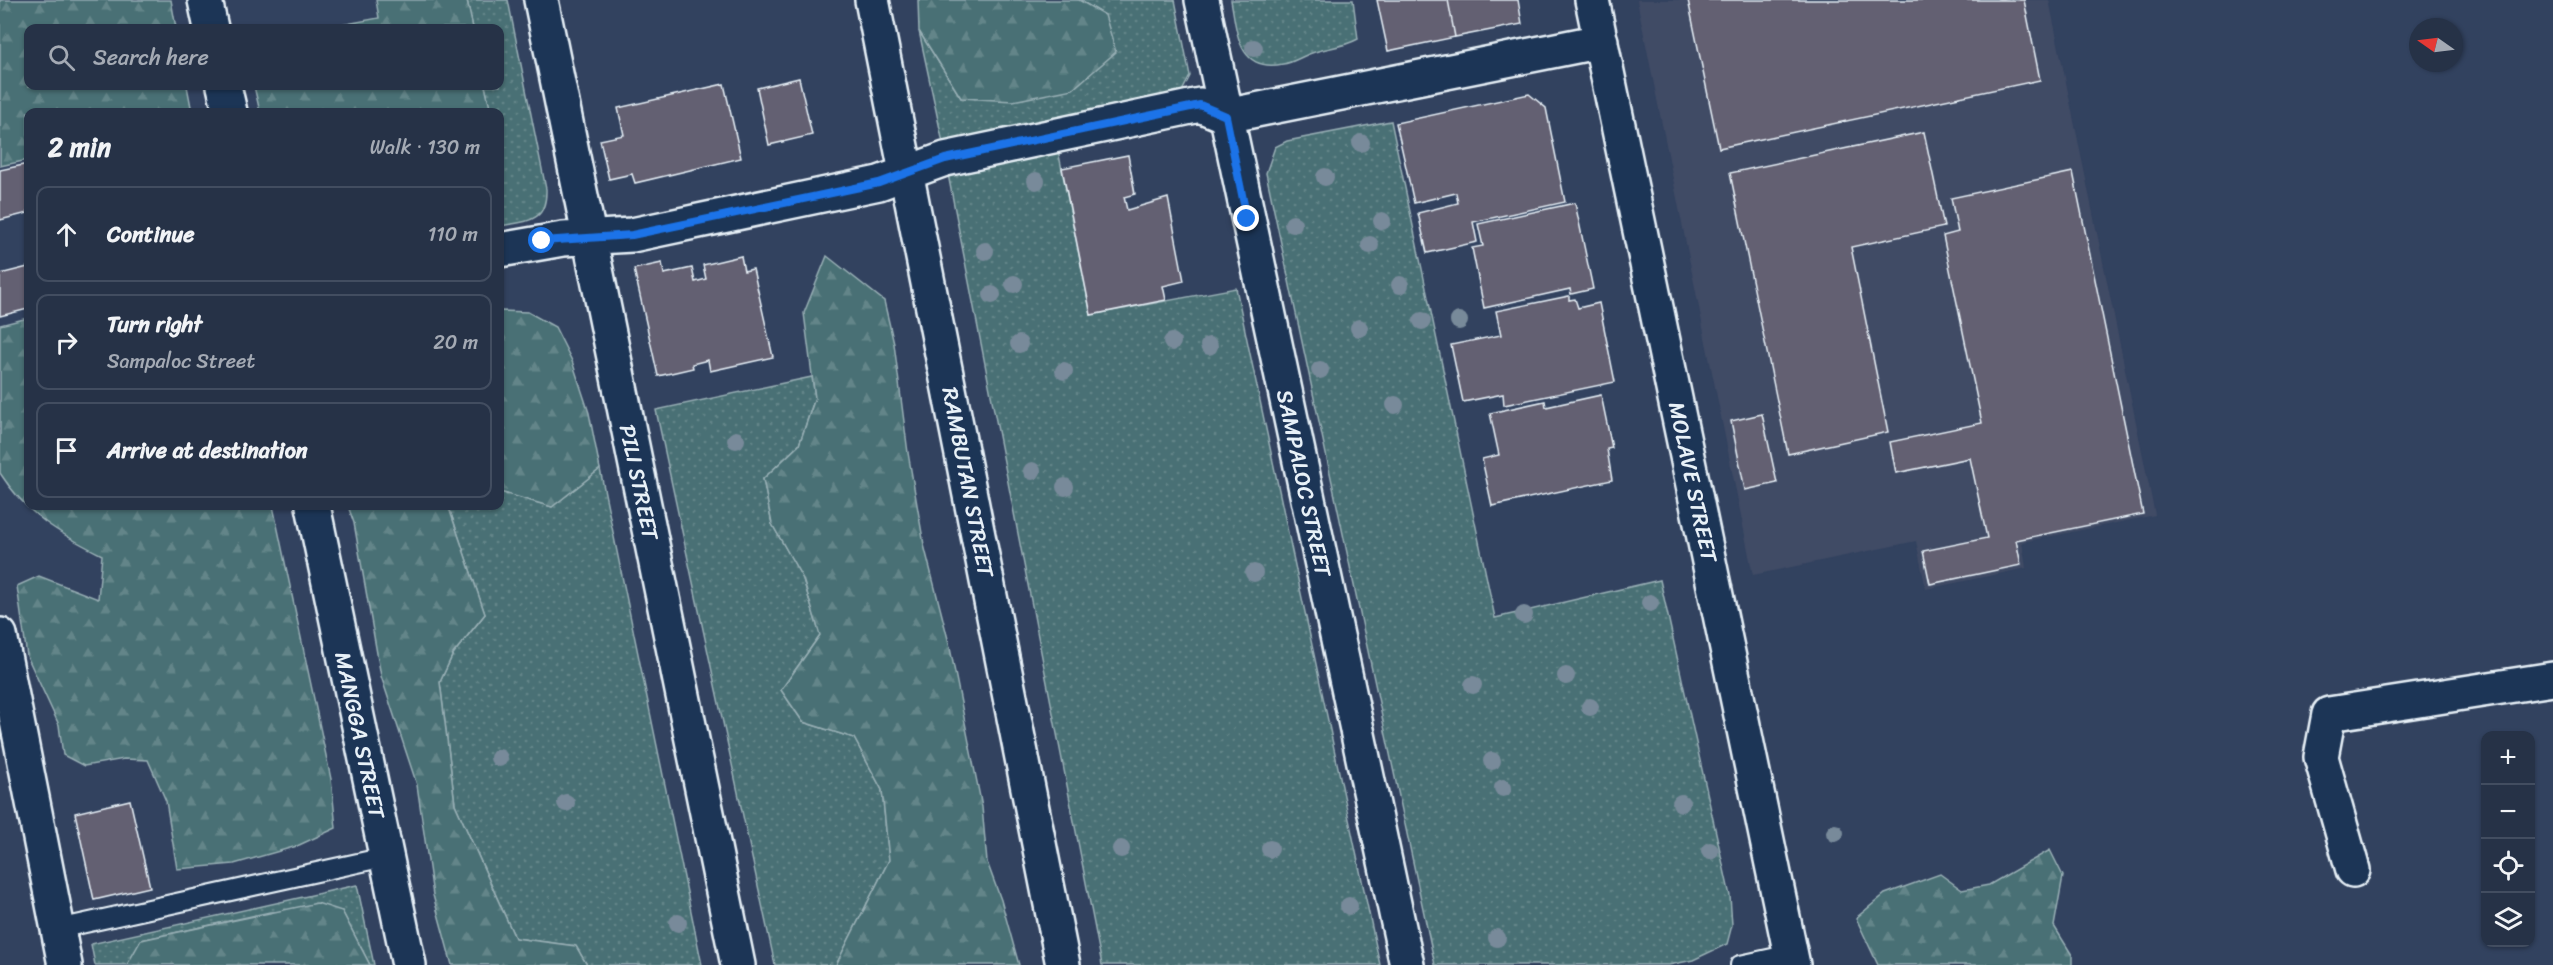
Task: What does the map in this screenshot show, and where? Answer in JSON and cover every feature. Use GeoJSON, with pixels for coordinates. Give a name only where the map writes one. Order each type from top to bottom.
{"type":"FeatureCollection","features":[{"type":"Feature","properties":{"kind":"street"},"geometry":{"type":"LineString","coordinates":[[205,0],[210,24]]}},
{"type":"Feature","properties":{"kind":"street","name":"PILI STREET"},"geometry":{"type":"LineString","coordinates":[[541,0],[738,965]]}},
{"type":"Feature","properties":{"kind":"street","name":"RAMBUTAN STREET"},"geometry":{"type":"LineString","coordinates":[[872,0],[1063,965]]}},
{"type":"Feature","properties":{"kind":"street","name":"SAMPALOC STREET"},"geometry":{"type":"LineString","coordinates":[[1202,0],[1407,965]]}},
{"type":"Feature","properties":{"kind":"street","name":"MOLAVE STREET"},"geometry":{"type":"LineString","coordinates":[[1592,0],[1792,959]]}},
{"type":"Feature","properties":{"kind":"street"},"geometry":{"type":"LineString","coordinates":[[504,249],[542,241],[643,233],[879,183],[945,159],[1200,105],[1226,116],[1601,41]]}},
{"type":"Feature","properties":{"kind":"street"},"geometry":{"type":"LineString","coordinates":[[225,90],[229,108]]}},
{"type":"Feature","properties":{"kind":"street","name":"MANGGA STREET"},"geometry":{"type":"LineString","coordinates":[[314,510],[409,965]]}},
{"type":"Feature","properties":{"kind":"street"},"geometry":{"type":"LineString","coordinates":[[0,635],[65,965]]}},
{"type":"Feature","properties":{"kind":"street"},"geometry":{"type":"LineString","coordinates":[[2353,870],[2321,757],[2328,714],[2553,679]]}},
{"type":"Feature","properties":{"kind":"lane"},"geometry":{"type":"LineString","coordinates":[[58,928],[385,857]]}},
{"type":"Feature","properties":{"kind":"lane"},"geometry":{"type":"LineString","coordinates":[[1740,965],[1792,959]]}},
{"type":"Feature","properties":{"kind":"shaded area"},"geometry":{"type":"Polygon","coordinates":[[[1637,0],[2049,0],[2155,515],[2022,542],[2026,568],[1926,589],[1916,541],[1753,575],[1637,0]]]}},
{"type":"Feature","properties":{"kind":"green space"},"geometry":{"type":"Polygon","coordinates":[[[0,0],[171,0],[175,24],[24,24],[24,90],[188,90],[191,108],[24,108],[24,161],[0,166],[0,0]]]}},
{"type":"Feature","properties":{"kind":"green space"},"geometry":{"type":"Polygon","coordinates":[[[376,0],[467,0],[472,24],[347,24],[379,18],[376,0]]]}},
{"type":"Feature","properties":{"kind":"green space"},"geometry":{"type":"Polygon","coordinates":[[[467,0],[508,0],[546,189],[543,208],[539,214],[527,221],[504,225],[504,108],[490,108],[486,90],[504,90],[504,24],[472,24],[467,0]]]}},
{"type":"Feature","properties":{"kind":"green space"},"geometry":{"type":"Polygon","coordinates":[[[918,0],[1079,0],[1105,15],[1116,52],[1073,89],[1013,101],[961,98],[919,31],[918,0]]]}},
{"type":"Feature","properties":{"kind":"green space"},"geometry":{"type":"Polygon","coordinates":[[[1079,0],[1175,0],[1190,76],[1180,95],[943,143],[919,31],[961,98],[1105,15],[1079,0]]]}},
{"type":"Feature","properties":{"kind":"green space"},"geometry":{"type":"Polygon","coordinates":[[[1231,0],[1353,0],[1358,39],[1286,63],[1268,65],[1257,62],[1242,48],[1231,0]]]}},
{"type":"Feature","properties":{"kind":"green space"},"geometry":{"type":"Polygon","coordinates":[[[255,90],[486,90],[490,108],[259,108],[255,90]]]}},
{"type":"Feature","properties":{"kind":"green space"},"geometry":{"type":"Polygon","coordinates":[[[1391,121],[1495,618],[1660,580],[1730,896],[1732,925],[1727,944],[1693,960],[1669,965],[1435,965],[1266,173],[1275,147],[1287,141],[1391,121]]]}},
{"type":"Feature","properties":{"kind":"green space"},"geometry":{"type":"Polygon","coordinates":[[[1058,150],[1091,315],[1236,288],[1380,965],[1102,965],[948,174],[1058,150]]]}},
{"type":"Feature","properties":{"kind":"green space"},"geometry":{"type":"Polygon","coordinates":[[[827,256],[884,301],[894,344],[908,453],[924,545],[949,643],[982,807],[987,862],[1001,900],[1019,965],[836,965],[889,860],[882,790],[854,738],[803,722],[781,690],[820,635],[803,579],[772,524],[763,479],[799,445],[815,398],[804,313],[827,256]]]}},
{"type":"Feature","properties":{"kind":"green space"},"geometry":{"type":"Polygon","coordinates":[[[504,311],[528,312],[555,327],[572,361],[589,413],[600,469],[552,507],[504,493],[504,311]]]}},
{"type":"Feature","properties":{"kind":"green space"},"geometry":{"type":"Polygon","coordinates":[[[24,319],[24,503],[0,473],[0,325],[24,319]]]}},
{"type":"Feature","properties":{"kind":"green space"},"geometry":{"type":"Polygon","coordinates":[[[812,377],[815,397],[799,445],[763,479],[772,524],[803,579],[820,635],[781,690],[803,722],[854,738],[882,790],[889,860],[836,965],[775,965],[656,410],[812,377]]]}},
{"type":"Feature","properties":{"kind":"green space"},"geometry":{"type":"Polygon","coordinates":[[[600,469],[702,965],[587,965],[575,946],[515,938],[455,804],[440,682],[453,654],[485,614],[450,510],[504,510],[504,493],[552,507],[600,469]]]}},
{"type":"Feature","properties":{"kind":"green space"},"geometry":{"type":"Polygon","coordinates":[[[31,510],[274,510],[331,779],[336,828],[297,846],[234,864],[177,869],[166,801],[148,760],[124,759],[84,766],[63,755],[59,725],[27,656],[17,586],[39,576],[98,599],[102,555],[71,539],[31,510]]]}},
{"type":"Feature","properties":{"kind":"green space"},"geometry":{"type":"Polygon","coordinates":[[[349,510],[450,510],[485,614],[453,654],[440,682],[455,804],[515,938],[576,946],[587,965],[452,965],[433,895],[417,785],[381,676],[354,523],[349,510]]]}},
{"type":"Feature","properties":{"kind":"green space"},"geometry":{"type":"Polygon","coordinates":[[[2050,850],[2063,876],[2054,926],[2072,955],[2072,965],[1878,965],[1856,918],[1885,894],[1940,874],[1962,890],[1989,885],[2050,850]]]}},
{"type":"Feature","properties":{"kind":"green space"},"geometry":{"type":"Polygon","coordinates":[[[357,885],[374,965],[370,965],[342,911],[270,912],[142,940],[127,965],[95,965],[91,944],[357,885]]]}},
{"type":"Feature","properties":{"kind":"green space"},"geometry":{"type":"Polygon","coordinates":[[[317,903],[342,911],[370,965],[127,965],[141,940],[317,903]]]}},
{"type":"Feature","properties":{"kind":"building"},"geometry":{"type":"Polygon","coordinates":[[[1377,0],[1448,0],[1455,37],[1388,51],[1377,0]]]}},
{"type":"Feature","properties":{"kind":"building"},"geometry":{"type":"Polygon","coordinates":[[[1448,0],[1518,0],[1522,24],[1455,37],[1448,0]]]}},
{"type":"Feature","properties":{"kind":"building"},"geometry":{"type":"Polygon","coordinates":[[[1688,0],[2024,0],[2040,80],[1719,148],[1688,0]]]}},
{"type":"Feature","properties":{"kind":"building"},"geometry":{"type":"Polygon","coordinates":[[[799,78],[812,135],[769,145],[757,88],[799,78]]]}},
{"type":"Feature","properties":{"kind":"building"},"geometry":{"type":"Polygon","coordinates":[[[724,84],[741,158],[635,183],[632,174],[609,179],[600,140],[624,135],[618,108],[724,84]]]}},
{"type":"Feature","properties":{"kind":"building"},"geometry":{"type":"Polygon","coordinates":[[[1529,94],[1546,108],[1565,202],[1473,222],[1477,242],[1427,253],[1418,213],[1458,203],[1456,193],[1414,203],[1396,123],[1529,94]]]}},
{"type":"Feature","properties":{"kind":"building"},"geometry":{"type":"Polygon","coordinates":[[[1924,132],[1944,227],[1851,247],[1888,432],[1788,454],[1730,173],[1924,132]]]}},
{"type":"Feature","properties":{"kind":"building"},"geometry":{"type":"Polygon","coordinates":[[[1128,155],[1135,194],[1124,197],[1127,210],[1168,198],[1184,281],[1163,286],[1166,300],[1091,315],[1062,168],[1128,155]]]}},
{"type":"Feature","properties":{"kind":"building"},"geometry":{"type":"Polygon","coordinates":[[[24,165],[24,214],[0,220],[0,170],[24,165]]]}},
{"type":"Feature","properties":{"kind":"building"},"geometry":{"type":"Polygon","coordinates":[[[2073,172],[2143,514],[2016,540],[2021,565],[1930,584],[1923,551],[1987,538],[1970,458],[1896,473],[1890,442],[1982,423],[1943,236],[1958,232],[1951,198],[2073,172]]]}},
{"type":"Feature","properties":{"kind":"building"},"geometry":{"type":"Polygon","coordinates":[[[1575,203],[1593,289],[1571,294],[1570,289],[1484,308],[1472,248],[1483,246],[1478,224],[1575,203]]]}},
{"type":"Feature","properties":{"kind":"building"},"geometry":{"type":"Polygon","coordinates":[[[741,256],[744,271],[753,269],[773,357],[710,371],[708,360],[692,364],[693,368],[658,376],[634,269],[662,263],[664,274],[692,268],[695,282],[706,279],[703,265],[741,256]]]}},
{"type":"Feature","properties":{"kind":"building"},"geometry":{"type":"Polygon","coordinates":[[[24,268],[24,310],[0,316],[0,274],[24,268]]]}},
{"type":"Feature","properties":{"kind":"building"},"geometry":{"type":"Polygon","coordinates":[[[1569,296],[1569,300],[1575,299],[1578,308],[1599,303],[1615,382],[1504,405],[1503,394],[1463,402],[1451,345],[1501,335],[1496,311],[1569,296]]]}},
{"type":"Feature","properties":{"kind":"building"},"geometry":{"type":"Polygon","coordinates":[[[1601,395],[1612,448],[1607,449],[1612,480],[1492,506],[1482,459],[1499,455],[1490,413],[1545,401],[1546,407],[1601,395]]]}},
{"type":"Feature","properties":{"kind":"building"},"geometry":{"type":"Polygon","coordinates":[[[1762,414],[1777,483],[1745,490],[1731,421],[1762,414]]]}},
{"type":"Feature","properties":{"kind":"building"},"geometry":{"type":"Polygon","coordinates":[[[130,800],[150,887],[94,900],[75,813],[130,800]]]}},
{"type":"Feature","properties":{"kind":"route"},"geometry":{"type":"LineString","coordinates":[[542,241],[632,235],[879,183],[945,159],[1200,105],[1226,116],[1247,219]]}}]}
